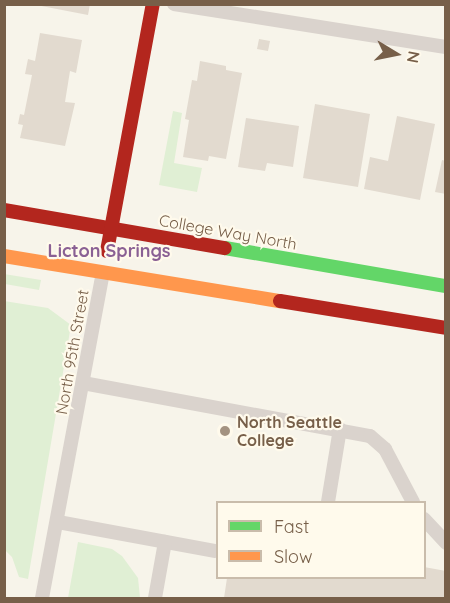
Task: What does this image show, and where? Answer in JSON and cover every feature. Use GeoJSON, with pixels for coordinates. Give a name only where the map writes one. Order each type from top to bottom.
{"type":"FeatureCollection","features":[{"type":"Feature","properties":{"kind":"street","name":"North 95th Street"},"geometry":{"type":"LineString","coordinates":[[103,273],[153,4]]}},
{"type":"Feature","properties":{"kind":"street","name":"College Way North"},"geometry":{"type":"LineString","coordinates":[[4,210],[446,286]]}},
{"type":"Feature","properties":{"kind":"street"},"geometry":{"type":"LineString","coordinates":[[4,256],[446,328]]}},
{"type":"Feature","properties":{"kind":"lane"},"geometry":{"type":"LineString","coordinates":[[174,4],[446,47]]}},
{"type":"Feature","properties":{"kind":"lane","name":"North 95th Street"},"geometry":{"type":"LineString","coordinates":[[42,598],[103,273]]}},
{"type":"Feature","properties":{"kind":"lane"},"geometry":{"type":"LineString","coordinates":[[83,383],[370,436],[385,449],[412,501]]}},
{"type":"Feature","properties":{"kind":"lane"},"geometry":{"type":"LineString","coordinates":[[328,501],[340,429]]}},
{"type":"Feature","properties":{"kind":"lane"},"geometry":{"type":"LineString","coordinates":[[426,521],[446,543]]}},
{"type":"Feature","properties":{"kind":"lane"},"geometry":{"type":"LineString","coordinates":[[58,522],[214,551]]}},
{"type":"Feature","properties":{"kind":"lane"},"geometry":{"type":"LineString","coordinates":[[155,598],[165,542]]}},
{"type":"Feature","properties":{"kind":"green space"},"geometry":{"type":"Polygon","coordinates":[[[173,111],[182,113],[174,163],[202,168],[197,192],[159,185],[173,111]]]}},
{"type":"Feature","properties":{"kind":"green space"},"geometry":{"type":"Polygon","coordinates":[[[4,274],[41,280],[39,290],[5,284],[4,274]]]}},
{"type":"Feature","properties":{"kind":"green space"},"geometry":{"type":"Polygon","coordinates":[[[4,301],[48,308],[71,325],[28,579],[19,577],[12,557],[5,550],[4,301]]]}},
{"type":"Feature","properties":{"kind":"green space"},"geometry":{"type":"Polygon","coordinates":[[[78,542],[112,549],[122,556],[138,578],[140,598],[68,598],[78,542]]]}},
{"type":"Feature","properties":{"kind":"building"},"geometry":{"type":"Polygon","coordinates":[[[31,4],[90,4],[88,15],[31,4]]]}},
{"type":"Feature","properties":{"kind":"building"},"geometry":{"type":"Polygon","coordinates":[[[40,33],[82,40],[76,73],[70,71],[65,102],[75,103],[65,146],[20,138],[23,125],[18,124],[20,114],[24,115],[32,75],[25,74],[28,59],[35,61],[40,33]]]}},
{"type":"Feature","properties":{"kind":"building"},"geometry":{"type":"Polygon","coordinates":[[[259,39],[270,41],[268,51],[257,49],[259,39]]]}},
{"type":"Feature","properties":{"kind":"building"},"geometry":{"type":"Polygon","coordinates":[[[200,61],[226,66],[226,70],[242,73],[226,159],[209,156],[208,161],[183,157],[189,120],[185,119],[192,80],[197,81],[200,61]]]}},
{"type":"Feature","properties":{"kind":"building"},"geometry":{"type":"Polygon","coordinates":[[[315,104],[370,114],[358,187],[303,178],[315,104]]]}},
{"type":"Feature","properties":{"kind":"building"},"geometry":{"type":"Polygon","coordinates":[[[397,116],[435,124],[420,200],[364,189],[370,157],[388,161],[397,116]]]}},
{"type":"Feature","properties":{"kind":"building"},"geometry":{"type":"Polygon","coordinates":[[[246,118],[299,126],[293,167],[267,163],[265,171],[238,167],[246,118]]]}},
{"type":"Feature","properties":{"kind":"building"},"geometry":{"type":"Polygon","coordinates":[[[442,160],[446,161],[446,194],[435,192],[442,160]]]}},
{"type":"Feature","properties":{"kind":"building"},"geometry":{"type":"Polygon","coordinates":[[[426,567],[446,571],[446,598],[224,598],[227,579],[426,579],[426,567]]]}},
{"type":"Feature","properties":{"kind":"traffic: fast"},"geometry":{"type":"LineString","coordinates":[[225,248],[446,286]]}},
{"type":"Feature","properties":{"kind":"traffic: slow"},"geometry":{"type":"LineString","coordinates":[[4,256],[280,301]]}},
{"type":"Feature","properties":{"kind":"traffic: jam"},"geometry":{"type":"LineString","coordinates":[[107,251],[153,4]]}},
{"type":"Feature","properties":{"kind":"traffic: jam"},"geometry":{"type":"LineString","coordinates":[[4,210],[225,248]]}},
{"type":"Feature","properties":{"kind":"traffic: jam"},"geometry":{"type":"LineString","coordinates":[[280,301],[446,328]]}},
{"type":"Feature","properties":{"kind":"place","name":"North Seattle College"},"geometry":{"type":"Point","coordinates":[225,431]}},
{"type":"Feature","properties":{"kind":"district","name":"Licton Springs"},"geometry":{"type":"Point","coordinates":[109,251]}}]}
